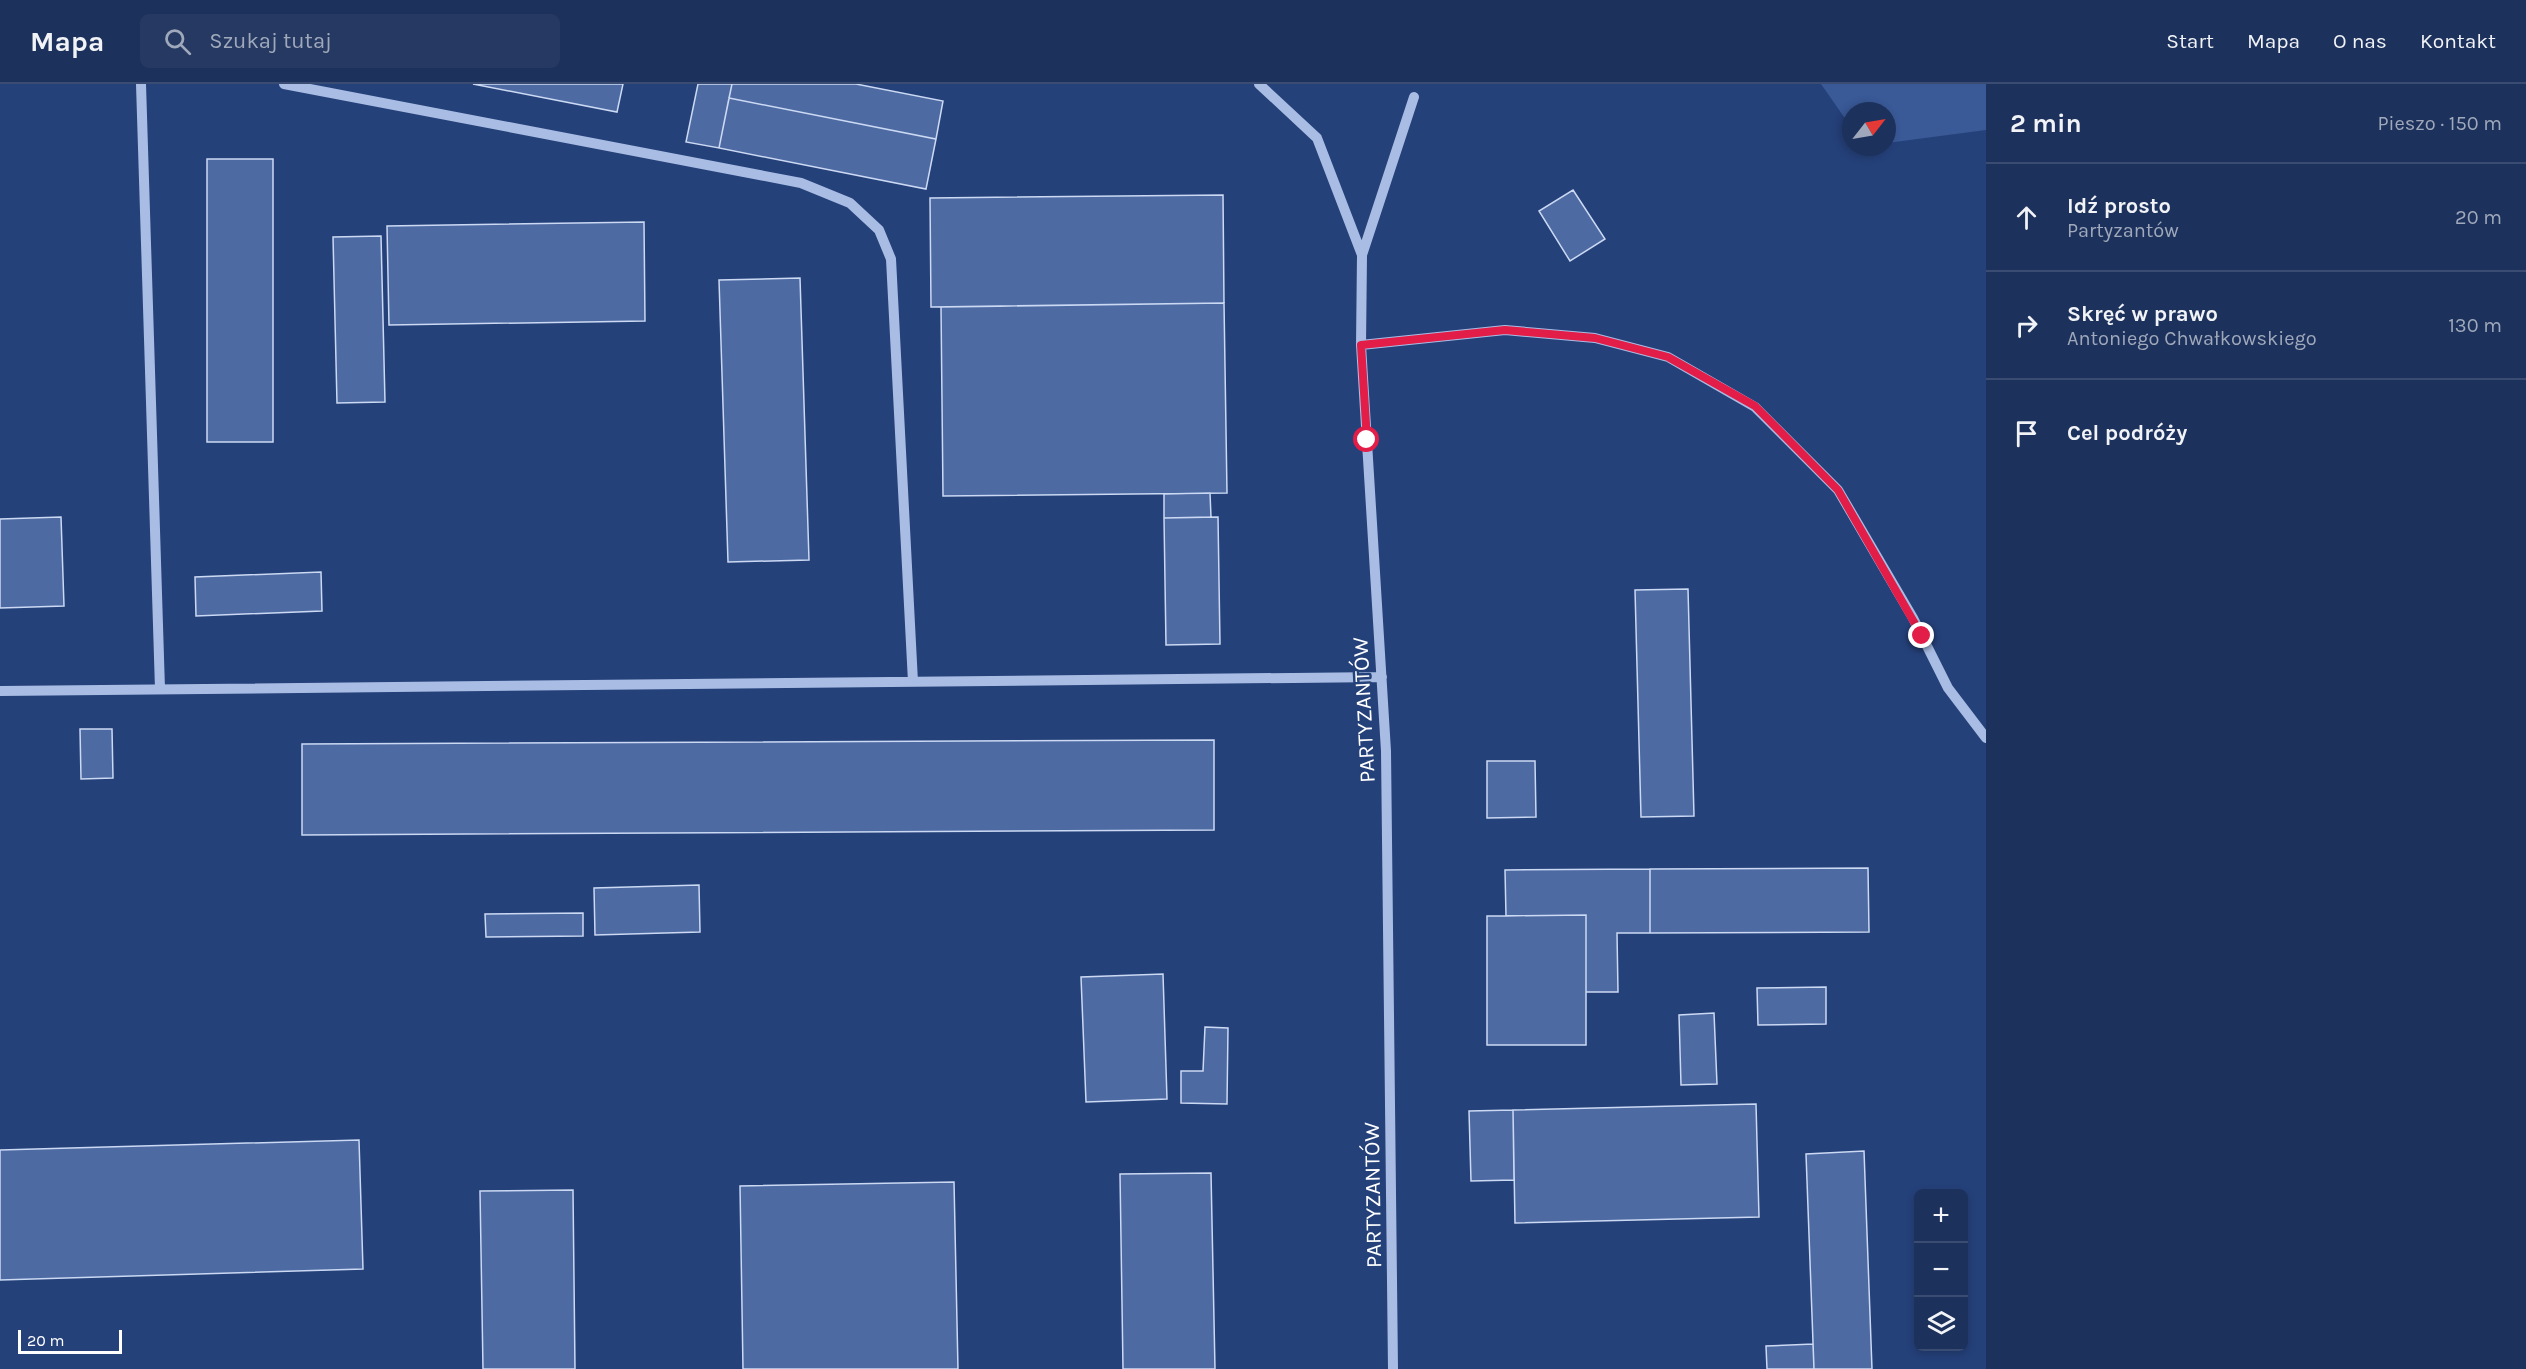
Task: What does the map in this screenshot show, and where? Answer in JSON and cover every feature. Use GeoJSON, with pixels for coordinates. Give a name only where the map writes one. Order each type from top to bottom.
{"type":"FeatureCollection","features":[{"type":"Feature","properties":{"kind":"street"},"geometry":{"type":"LineString","coordinates":[[141,84],[160,689]]}},
{"type":"Feature","properties":{"kind":"street"},"geometry":{"type":"LineString","coordinates":[[284,84],[801,183],[850,203],[879,230],[891,260],[914,682]]}},
{"type":"Feature","properties":{"kind":"street","name":"PARTYZANTÓW"},"geometry":{"type":"LineString","coordinates":[[1259,84],[1317,138],[1362,255],[1361,345],[1386,751],[1393,1369]]}},
{"type":"Feature","properties":{"kind":"street"},"geometry":{"type":"LineString","coordinates":[[1362,255],[1414,97]]}},
{"type":"Feature","properties":{"kind":"street"},"geometry":{"type":"LineString","coordinates":[[1361,345],[1505,330],[1595,338],[1668,357],[1755,406],[1838,490],[1913,618],[1948,688],[1986,738]]}},
{"type":"Feature","properties":{"kind":"street"},"geometry":{"type":"LineString","coordinates":[[0,691],[1382,677]]}},
{"type":"Feature","properties":{"kind":"shaded area"},"geometry":{"type":"Polygon","coordinates":[[[1821,84],[1986,84],[1986,130],[1896,142],[1896,102],[1842,102],[1842,114],[1821,84]]]}},
{"type":"Feature","properties":{"kind":"building"},"geometry":{"type":"Polygon","coordinates":[[[473,84],[623,84],[617,112],[473,84]]]}},
{"type":"Feature","properties":{"kind":"building"},"geometry":{"type":"Polygon","coordinates":[[[698,84],[732,84],[719,148],[686,142],[698,84]]]}},
{"type":"Feature","properties":{"kind":"building"},"geometry":{"type":"Polygon","coordinates":[[[732,84],[856,84],[943,101],[936,139],[729,98],[732,84]]]}},
{"type":"Feature","properties":{"kind":"building"},"geometry":{"type":"Polygon","coordinates":[[[729,98],[936,139],[926,189],[719,148],[729,98]]]}},
{"type":"Feature","properties":{"kind":"building"},"geometry":{"type":"Polygon","coordinates":[[[207,159],[273,159],[273,442],[207,442],[207,159]]]}},
{"type":"Feature","properties":{"kind":"building"},"geometry":{"type":"Polygon","coordinates":[[[1573,190],[1605,239],[1570,261],[1539,211],[1573,190]]]}},
{"type":"Feature","properties":{"kind":"building"},"geometry":{"type":"Polygon","coordinates":[[[1223,195],[1224,303],[931,307],[930,198],[1223,195]]]}},
{"type":"Feature","properties":{"kind":"building"},"geometry":{"type":"Polygon","coordinates":[[[644,222],[645,321],[389,325],[387,226],[644,222]]]}},
{"type":"Feature","properties":{"kind":"building"},"geometry":{"type":"Polygon","coordinates":[[[381,236],[385,402],[337,403],[333,237],[381,236]]]}},
{"type":"Feature","properties":{"kind":"building"},"geometry":{"type":"Polygon","coordinates":[[[800,278],[809,560],[728,562],[719,280],[800,278]]]}},
{"type":"Feature","properties":{"kind":"building"},"geometry":{"type":"Polygon","coordinates":[[[1224,303],[1227,493],[943,496],[941,307],[1224,303]]]}},
{"type":"Feature","properties":{"kind":"building"},"geometry":{"type":"Polygon","coordinates":[[[1210,493],[1211,517],[1164,518],[1164,494],[1210,493]]]}},
{"type":"Feature","properties":{"kind":"building"},"geometry":{"type":"Polygon","coordinates":[[[61,517],[64,606],[0,608],[0,519],[61,517]]]}},
{"type":"Feature","properties":{"kind":"building"},"geometry":{"type":"Polygon","coordinates":[[[1218,517],[1220,644],[1166,645],[1164,518],[1218,517]]]}},
{"type":"Feature","properties":{"kind":"building"},"geometry":{"type":"Polygon","coordinates":[[[321,572],[322,611],[196,616],[195,577],[321,572]]]}},
{"type":"Feature","properties":{"kind":"building"},"geometry":{"type":"Polygon","coordinates":[[[1688,589],[1694,816],[1641,817],[1635,590],[1688,589]]]}},
{"type":"Feature","properties":{"kind":"building"},"geometry":{"type":"Polygon","coordinates":[[[80,729],[112,729],[113,778],[81,779],[80,729]]]}},
{"type":"Feature","properties":{"kind":"building"},"geometry":{"type":"Polygon","coordinates":[[[1214,740],[1214,830],[302,835],[302,744],[1214,740]]]}},
{"type":"Feature","properties":{"kind":"building"},"geometry":{"type":"Polygon","coordinates":[[[1487,761],[1535,761],[1536,817],[1487,818],[1487,761]]]}},
{"type":"Feature","properties":{"kind":"building"},"geometry":{"type":"Polygon","coordinates":[[[1868,868],[1869,932],[1650,933],[1650,869],[1868,868]]]}},
{"type":"Feature","properties":{"kind":"building"},"geometry":{"type":"Polygon","coordinates":[[[1650,869],[1650,933],[1617,933],[1618,992],[1586,992],[1586,915],[1506,916],[1505,870],[1650,869]]]}},
{"type":"Feature","properties":{"kind":"building"},"geometry":{"type":"Polygon","coordinates":[[[699,885],[700,932],[595,935],[594,888],[699,885]]]}},
{"type":"Feature","properties":{"kind":"building"},"geometry":{"type":"Polygon","coordinates":[[[583,913],[583,936],[486,937],[485,914],[583,913]]]}},
{"type":"Feature","properties":{"kind":"building"},"geometry":{"type":"Polygon","coordinates":[[[1586,915],[1586,1045],[1487,1045],[1487,916],[1586,915]]]}},
{"type":"Feature","properties":{"kind":"building"},"geometry":{"type":"Polygon","coordinates":[[[1163,974],[1167,1099],[1086,1102],[1081,977],[1163,974]]]}},
{"type":"Feature","properties":{"kind":"building"},"geometry":{"type":"Polygon","coordinates":[[[1826,987],[1826,1024],[1758,1025],[1757,988],[1826,987]]]}},
{"type":"Feature","properties":{"kind":"building"},"geometry":{"type":"Polygon","coordinates":[[[1714,1013],[1717,1084],[1681,1085],[1679,1015],[1714,1013]]]}},
{"type":"Feature","properties":{"kind":"building"},"geometry":{"type":"Polygon","coordinates":[[[1205,1027],[1228,1028],[1227,1104],[1181,1103],[1181,1071],[1203,1071],[1205,1027]]]}},
{"type":"Feature","properties":{"kind":"building"},"geometry":{"type":"Polygon","coordinates":[[[1756,1104],[1759,1217],[1515,1223],[1513,1110],[1756,1104]]]}},
{"type":"Feature","properties":{"kind":"building"},"geometry":{"type":"Polygon","coordinates":[[[1513,1110],[1514,1180],[1471,1181],[1469,1111],[1513,1110]]]}},
{"type":"Feature","properties":{"kind":"building"},"geometry":{"type":"Polygon","coordinates":[[[359,1140],[363,1269],[0,1280],[0,1150],[359,1140]]]}},
{"type":"Feature","properties":{"kind":"building"},"geometry":{"type":"Polygon","coordinates":[[[1864,1151],[1872,1369],[1814,1369],[1806,1154],[1864,1151]]]}},
{"type":"Feature","properties":{"kind":"building"},"geometry":{"type":"Polygon","coordinates":[[[1211,1173],[1215,1369],[1123,1369],[1120,1174],[1211,1173]]]}},
{"type":"Feature","properties":{"kind":"building"},"geometry":{"type":"Polygon","coordinates":[[[954,1182],[958,1369],[743,1369],[740,1186],[954,1182]]]}},
{"type":"Feature","properties":{"kind":"building"},"geometry":{"type":"Polygon","coordinates":[[[573,1190],[575,1369],[483,1369],[480,1191],[573,1190]]]}},
{"type":"Feature","properties":{"kind":"building"},"geometry":{"type":"Polygon","coordinates":[[[1813,1344],[1814,1369],[1767,1369],[1766,1346],[1813,1344]]]}},
{"type":"Feature","properties":{"kind":"route"},"geometry":{"type":"LineString","coordinates":[[1367,440],[1361,345],[1505,330],[1595,338],[1668,357],[1755,406],[1838,490],[1922,636]]}}]}
